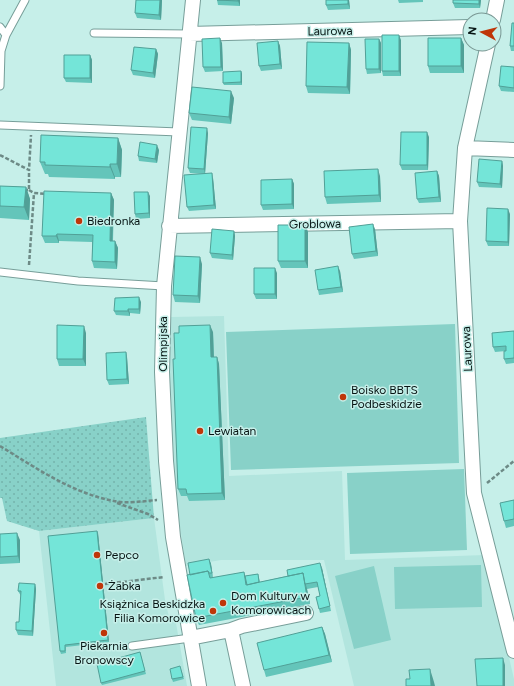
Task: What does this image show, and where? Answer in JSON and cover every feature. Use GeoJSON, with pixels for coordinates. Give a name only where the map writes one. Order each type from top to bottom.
{"type":"FeatureCollection","features":[{"type":"Feature","properties":{"kind":"street","name":"Olimpijska"},"geometry":{"type":"LineString","coordinates":[[193,0],[169,226],[164,286],[162,365],[167,476],[174,549],[199,686]]}},
{"type":"Feature","properties":{"kind":"street"},"geometry":{"type":"LineString","coordinates":[[495,12],[497,0]]}},
{"type":"Feature","properties":{"kind":"street","name":"Laurowa"},"geometry":{"type":"LineString","coordinates":[[189,34],[462,27]]}},
{"type":"Feature","properties":{"kind":"street","name":"Laurowa"},"geometry":{"type":"LineString","coordinates":[[486,52],[465,148],[460,221],[474,493],[514,651]]}},
{"type":"Feature","properties":{"kind":"street"},"geometry":{"type":"LineString","coordinates":[[465,148],[514,150]]}},
{"type":"Feature","properties":{"kind":"street","name":"Groblowa"},"geometry":{"type":"LineString","coordinates":[[169,226],[460,221]]}},
{"type":"Feature","properties":{"kind":"street"},"geometry":{"type":"LineString","coordinates":[[190,638],[306,613]]}},
{"type":"Feature","properties":{"kind":"street"},"geometry":{"type":"LineString","coordinates":[[231,630],[243,686]]}},
{"type":"Feature","properties":{"kind":"lane"},"geometry":{"type":"LineString","coordinates":[[0,86],[1,51],[6,35],[25,0]]}},
{"type":"Feature","properties":{"kind":"lane"},"geometry":{"type":"LineString","coordinates":[[0,27],[6,35]]}},
{"type":"Feature","properties":{"kind":"lane"},"geometry":{"type":"LineString","coordinates":[[94,33],[189,34]]}},
{"type":"Feature","properties":{"kind":"lane"},"geometry":{"type":"LineString","coordinates":[[0,125],[179,132]]}},
{"type":"Feature","properties":{"kind":"lane"},"geometry":{"type":"LineString","coordinates":[[0,272],[78,281],[164,286]]}},
{"type":"Feature","properties":{"kind":"lane"},"geometry":{"type":"LineString","coordinates":[[132,646],[190,638]]}},
{"type":"Feature","properties":{"kind":"path"},"geometry":{"type":"LineString","coordinates":[[29,190],[32,126]]}},
{"type":"Feature","properties":{"kind":"path"},"geometry":{"type":"LineString","coordinates":[[0,155],[30,170]]}},
{"type":"Feature","properties":{"kind":"path"},"geometry":{"type":"LineString","coordinates":[[22,190],[47,194]]}},
{"type":"Feature","properties":{"kind":"path"},"geometry":{"type":"LineString","coordinates":[[29,265],[34,193]]}},
{"type":"Feature","properties":{"kind":"path"},"geometry":{"type":"LineString","coordinates":[[0,446],[64,484],[81,492],[115,502],[148,514],[158,520]]}},
{"type":"Feature","properties":{"kind":"path"},"geometry":{"type":"LineString","coordinates":[[474,493],[514,462]]}},
{"type":"Feature","properties":{"kind":"path"},"geometry":{"type":"LineString","coordinates":[[115,502],[158,500]]}},
{"type":"Feature","properties":{"kind":"path"},"geometry":{"type":"LineString","coordinates":[[105,584],[164,577]]}},
{"type":"Feature","properties":{"kind":"shaded area"},"geometry":{"type":"Polygon","coordinates":[[[224,316],[229,476],[342,471],[345,560],[485,555],[514,679],[514,686],[354,686],[324,560],[221,560],[186,566],[176,501],[168,372],[171,317],[224,316]]]}},
{"type":"Feature","properties":{"kind":"shaded area","name":"Boisko BBTS Podbeskidzie"},"geometry":{"type":"Polygon","coordinates":[[[455,324],[459,463],[231,470],[226,332],[455,324]]]}},
{"type":"Feature","properties":{"kind":"shaded area"},"geometry":{"type":"Polygon","coordinates":[[[146,417],[154,518],[39,531],[7,521],[2,498],[0,498],[0,438],[146,417]]]}},
{"type":"Feature","properties":{"kind":"shaded area"},"geometry":{"type":"Polygon","coordinates":[[[464,469],[467,550],[350,554],[347,473],[464,469]]]}},
{"type":"Feature","properties":{"kind":"shaded area"},"geometry":{"type":"Polygon","coordinates":[[[154,518],[165,600],[169,617],[176,623],[187,686],[56,686],[39,531],[154,518]]]}},
{"type":"Feature","properties":{"kind":"shaded area"},"geometry":{"type":"Polygon","coordinates":[[[481,565],[482,607],[395,609],[394,567],[481,565]]]}},
{"type":"Feature","properties":{"kind":"shaded area"},"geometry":{"type":"Polygon","coordinates":[[[374,566],[391,640],[354,649],[335,576],[374,566]]]}},
{"type":"Feature","properties":{"kind":"building"},"geometry":{"type":"Polygon","coordinates":[[[136,0],[160,0],[159,15],[135,13],[136,0]]]}},
{"type":"Feature","properties":{"kind":"building"},"geometry":{"type":"Polygon","coordinates":[[[217,0],[238,0],[238,1],[217,0]]]}},
{"type":"Feature","properties":{"kind":"building"},"geometry":{"type":"Polygon","coordinates":[[[326,0],[348,0],[348,4],[326,5],[326,0]]]}},
{"type":"Feature","properties":{"kind":"building"},"geometry":{"type":"Polygon","coordinates":[[[453,0],[479,0],[479,4],[453,3],[453,0]]]}},
{"type":"Feature","properties":{"kind":"building"},"geometry":{"type":"Polygon","coordinates":[[[512,23],[514,23],[514,46],[510,46],[512,23]]]}},
{"type":"Feature","properties":{"kind":"building"},"geometry":{"type":"Polygon","coordinates":[[[382,35],[399,35],[399,71],[382,71],[382,35]]]}},
{"type":"Feature","properties":{"kind":"building"},"geometry":{"type":"Polygon","coordinates":[[[220,38],[221,67],[203,67],[202,39],[220,38]]]}},
{"type":"Feature","properties":{"kind":"building"},"geometry":{"type":"Polygon","coordinates":[[[428,38],[461,38],[461,66],[428,66],[428,38]]]}},
{"type":"Feature","properties":{"kind":"building"},"geometry":{"type":"Polygon","coordinates":[[[365,39],[379,39],[379,69],[366,69],[365,39]]]}},
{"type":"Feature","properties":{"kind":"building"},"geometry":{"type":"Polygon","coordinates":[[[278,41],[280,64],[259,66],[257,43],[278,41]]]}},
{"type":"Feature","properties":{"kind":"building"},"geometry":{"type":"Polygon","coordinates":[[[307,42],[349,43],[347,87],[306,86],[307,42]]]}},
{"type":"Feature","properties":{"kind":"building"},"geometry":{"type":"Polygon","coordinates":[[[134,47],[156,49],[153,73],[131,70],[134,47]]]}},
{"type":"Feature","properties":{"kind":"building"},"geometry":{"type":"Polygon","coordinates":[[[64,55],[90,55],[90,78],[64,78],[64,55]]]}},
{"type":"Feature","properties":{"kind":"building"},"geometry":{"type":"Polygon","coordinates":[[[501,66],[514,67],[514,88],[499,86],[501,66]]]}},
{"type":"Feature","properties":{"kind":"building"},"geometry":{"type":"Polygon","coordinates":[[[241,71],[241,82],[223,83],[223,72],[241,71]]]}},
{"type":"Feature","properties":{"kind":"building"},"geometry":{"type":"Polygon","coordinates":[[[192,87],[231,91],[229,117],[189,113],[192,87]]]}},
{"type":"Feature","properties":{"kind":"building"},"geometry":{"type":"Polygon","coordinates":[[[191,127],[207,128],[204,169],[188,168],[191,127]]]}},
{"type":"Feature","properties":{"kind":"building"},"geometry":{"type":"Polygon","coordinates":[[[401,132],[427,132],[427,165],[400,165],[401,132]]]}},
{"type":"Feature","properties":{"kind":"building"},"geometry":{"type":"Polygon","coordinates":[[[41,135],[118,138],[117,164],[110,164],[110,167],[45,165],[45,162],[40,162],[41,135]]]}},
{"type":"Feature","properties":{"kind":"building"},"geometry":{"type":"Polygon","coordinates":[[[140,142],[157,145],[155,159],[138,156],[140,142]]]}},
{"type":"Feature","properties":{"kind":"building"},"geometry":{"type":"Polygon","coordinates":[[[479,159],[502,161],[500,184],[477,182],[479,159]]]}},
{"type":"Feature","properties":{"kind":"building"},"geometry":{"type":"Polygon","coordinates":[[[378,169],[379,195],[325,197],[324,171],[378,169]]]}},
{"type":"Feature","properties":{"kind":"building"},"geometry":{"type":"Polygon","coordinates":[[[437,171],[439,197],[417,199],[415,173],[437,171]]]}},
{"type":"Feature","properties":{"kind":"building"},"geometry":{"type":"Polygon","coordinates":[[[212,173],[214,205],[187,207],[184,175],[212,173]]]}},
{"type":"Feature","properties":{"kind":"building"},"geometry":{"type":"Polygon","coordinates":[[[292,179],[292,204],[261,205],[261,180],[292,179]]]}},
{"type":"Feature","properties":{"kind":"building"},"geometry":{"type":"Polygon","coordinates":[[[0,186],[26,187],[24,207],[0,206],[0,186]]]}},
{"type":"Feature","properties":{"kind":"building","name":"Biedronka"},"geometry":{"type":"Polygon","coordinates":[[[44,191],[111,193],[110,241],[115,241],[115,262],[92,261],[93,235],[57,234],[56,236],[42,236],[44,191]]]}},
{"type":"Feature","properties":{"kind":"building"},"geometry":{"type":"Polygon","coordinates":[[[134,192],[148,192],[149,213],[135,214],[134,192]]]}},
{"type":"Feature","properties":{"kind":"building"},"geometry":{"type":"Polygon","coordinates":[[[487,208],[508,209],[508,242],[486,241],[487,208]]]}},
{"type":"Feature","properties":{"kind":"building"},"geometry":{"type":"Polygon","coordinates":[[[373,224],[376,251],[352,254],[349,227],[373,224]]]}},
{"type":"Feature","properties":{"kind":"building"},"geometry":{"type":"Polygon","coordinates":[[[278,225],[305,225],[305,261],[278,261],[278,225]]]}},
{"type":"Feature","properties":{"kind":"building"},"geometry":{"type":"Polygon","coordinates":[[[212,229],[234,231],[232,255],[210,253],[212,229]]]}},
{"type":"Feature","properties":{"kind":"building"},"geometry":{"type":"Polygon","coordinates":[[[175,256],[200,257],[198,296],[173,295],[175,256]]]}},
{"type":"Feature","properties":{"kind":"building"},"geometry":{"type":"Polygon","coordinates":[[[338,266],[341,287],[318,290],[315,270],[338,266]]]}},
{"type":"Feature","properties":{"kind":"building"},"geometry":{"type":"Polygon","coordinates":[[[254,268],[275,268],[275,294],[254,294],[254,268]]]}},
{"type":"Feature","properties":{"kind":"building"},"geometry":{"type":"Polygon","coordinates":[[[139,297],[139,309],[114,311],[115,298],[139,297]]]}},
{"type":"Feature","properties":{"kind":"building"},"geometry":{"type":"Polygon","coordinates":[[[57,325],[84,326],[83,359],[57,359],[57,325]]]}},
{"type":"Feature","properties":{"kind":"building","name":"Lewiatan"},"geometry":{"type":"Polygon","coordinates":[[[210,325],[211,357],[217,357],[222,493],[187,494],[186,489],[178,489],[173,359],[175,359],[174,333],[179,333],[179,326],[210,325]]]}},
{"type":"Feature","properties":{"kind":"building"},"geometry":{"type":"Polygon","coordinates":[[[514,331],[514,358],[504,359],[504,351],[506,351],[506,346],[493,347],[492,333],[514,331]]]}},
{"type":"Feature","properties":{"kind":"building"},"geometry":{"type":"Polygon","coordinates":[[[126,352],[127,379],[107,380],[106,353],[126,352]]]}},
{"type":"Feature","properties":{"kind":"building"},"geometry":{"type":"Polygon","coordinates":[[[514,500],[514,519],[504,521],[500,503],[514,500]]]}},
{"type":"Feature","properties":{"kind":"building"},"geometry":{"type":"Polygon","coordinates":[[[97,531],[108,640],[65,645],[65,651],[60,651],[48,536],[97,531]]]}},
{"type":"Feature","properties":{"kind":"building"},"geometry":{"type":"Polygon","coordinates":[[[17,533],[18,556],[0,557],[0,534],[17,533]]]}},
{"type":"Feature","properties":{"kind":"building"},"geometry":{"type":"Polygon","coordinates":[[[209,559],[212,573],[209,573],[208,571],[190,575],[188,563],[209,559]]]}},
{"type":"Feature","properties":{"kind":"building"},"geometry":{"type":"Polygon","coordinates":[[[320,563],[330,606],[319,609],[316,597],[320,596],[317,582],[305,584],[303,573],[288,576],[287,570],[320,563]]]}},
{"type":"Feature","properties":{"kind":"building"},"geometry":{"type":"Polygon","coordinates":[[[208,571],[210,578],[244,572],[246,585],[303,573],[307,597],[196,618],[187,575],[208,571]]]}},
{"type":"Feature","properties":{"kind":"building"},"geometry":{"type":"Polygon","coordinates":[[[258,574],[259,582],[247,585],[245,576],[258,574]]]}},
{"type":"Feature","properties":{"kind":"building"},"geometry":{"type":"Polygon","coordinates":[[[19,583],[35,584],[32,631],[16,630],[16,622],[19,622],[21,591],[18,591],[19,583]]]}},
{"type":"Feature","properties":{"kind":"building"},"geometry":{"type":"Polygon","coordinates":[[[322,627],[329,655],[264,670],[257,643],[322,627]]]}},
{"type":"Feature","properties":{"kind":"building"},"geometry":{"type":"Polygon","coordinates":[[[140,652],[145,671],[101,683],[97,664],[140,652]]]}},
{"type":"Feature","properties":{"kind":"building"},"geometry":{"type":"Polygon","coordinates":[[[503,658],[503,686],[477,686],[475,659],[503,658]]]}},
{"type":"Feature","properties":{"kind":"building"},"geometry":{"type":"Polygon","coordinates":[[[180,666],[183,677],[172,679],[170,669],[180,666]]]}},
{"type":"Feature","properties":{"kind":"building"},"geometry":{"type":"Polygon","coordinates":[[[430,669],[431,686],[406,686],[406,679],[410,679],[409,670],[430,669]]]}},
{"type":"Feature","properties":{"kind":"place","name":"Biedronka"},"geometry":{"type":"Point","coordinates":[79,221]}},
{"type":"Feature","properties":{"kind":"place","name":"Boisko BBTS Podbeskidzie"},"geometry":{"type":"Point","coordinates":[343,397]}},
{"type":"Feature","properties":{"kind":"place","name":"Lewiatan"},"geometry":{"type":"Point","coordinates":[200,431]}},
{"type":"Feature","properties":{"kind":"place","name":"Pepco"},"geometry":{"type":"Point","coordinates":[97,555]}},
{"type":"Feature","properties":{"kind":"place","name":"Żabka"},"geometry":{"type":"Point","coordinates":[100,586]}},
{"type":"Feature","properties":{"kind":"place","name":"Dom Kultury w Komorowicach"},"geometry":{"type":"Point","coordinates":[223,603]}},
{"type":"Feature","properties":{"kind":"place","name":"Książnica Beskidzka Filia Komorowice"},"geometry":{"type":"Point","coordinates":[213,611]}},
{"type":"Feature","properties":{"kind":"place","name":"Piekarnia Bronowscy"},"geometry":{"type":"Point","coordinates":[104,633]}}]}
